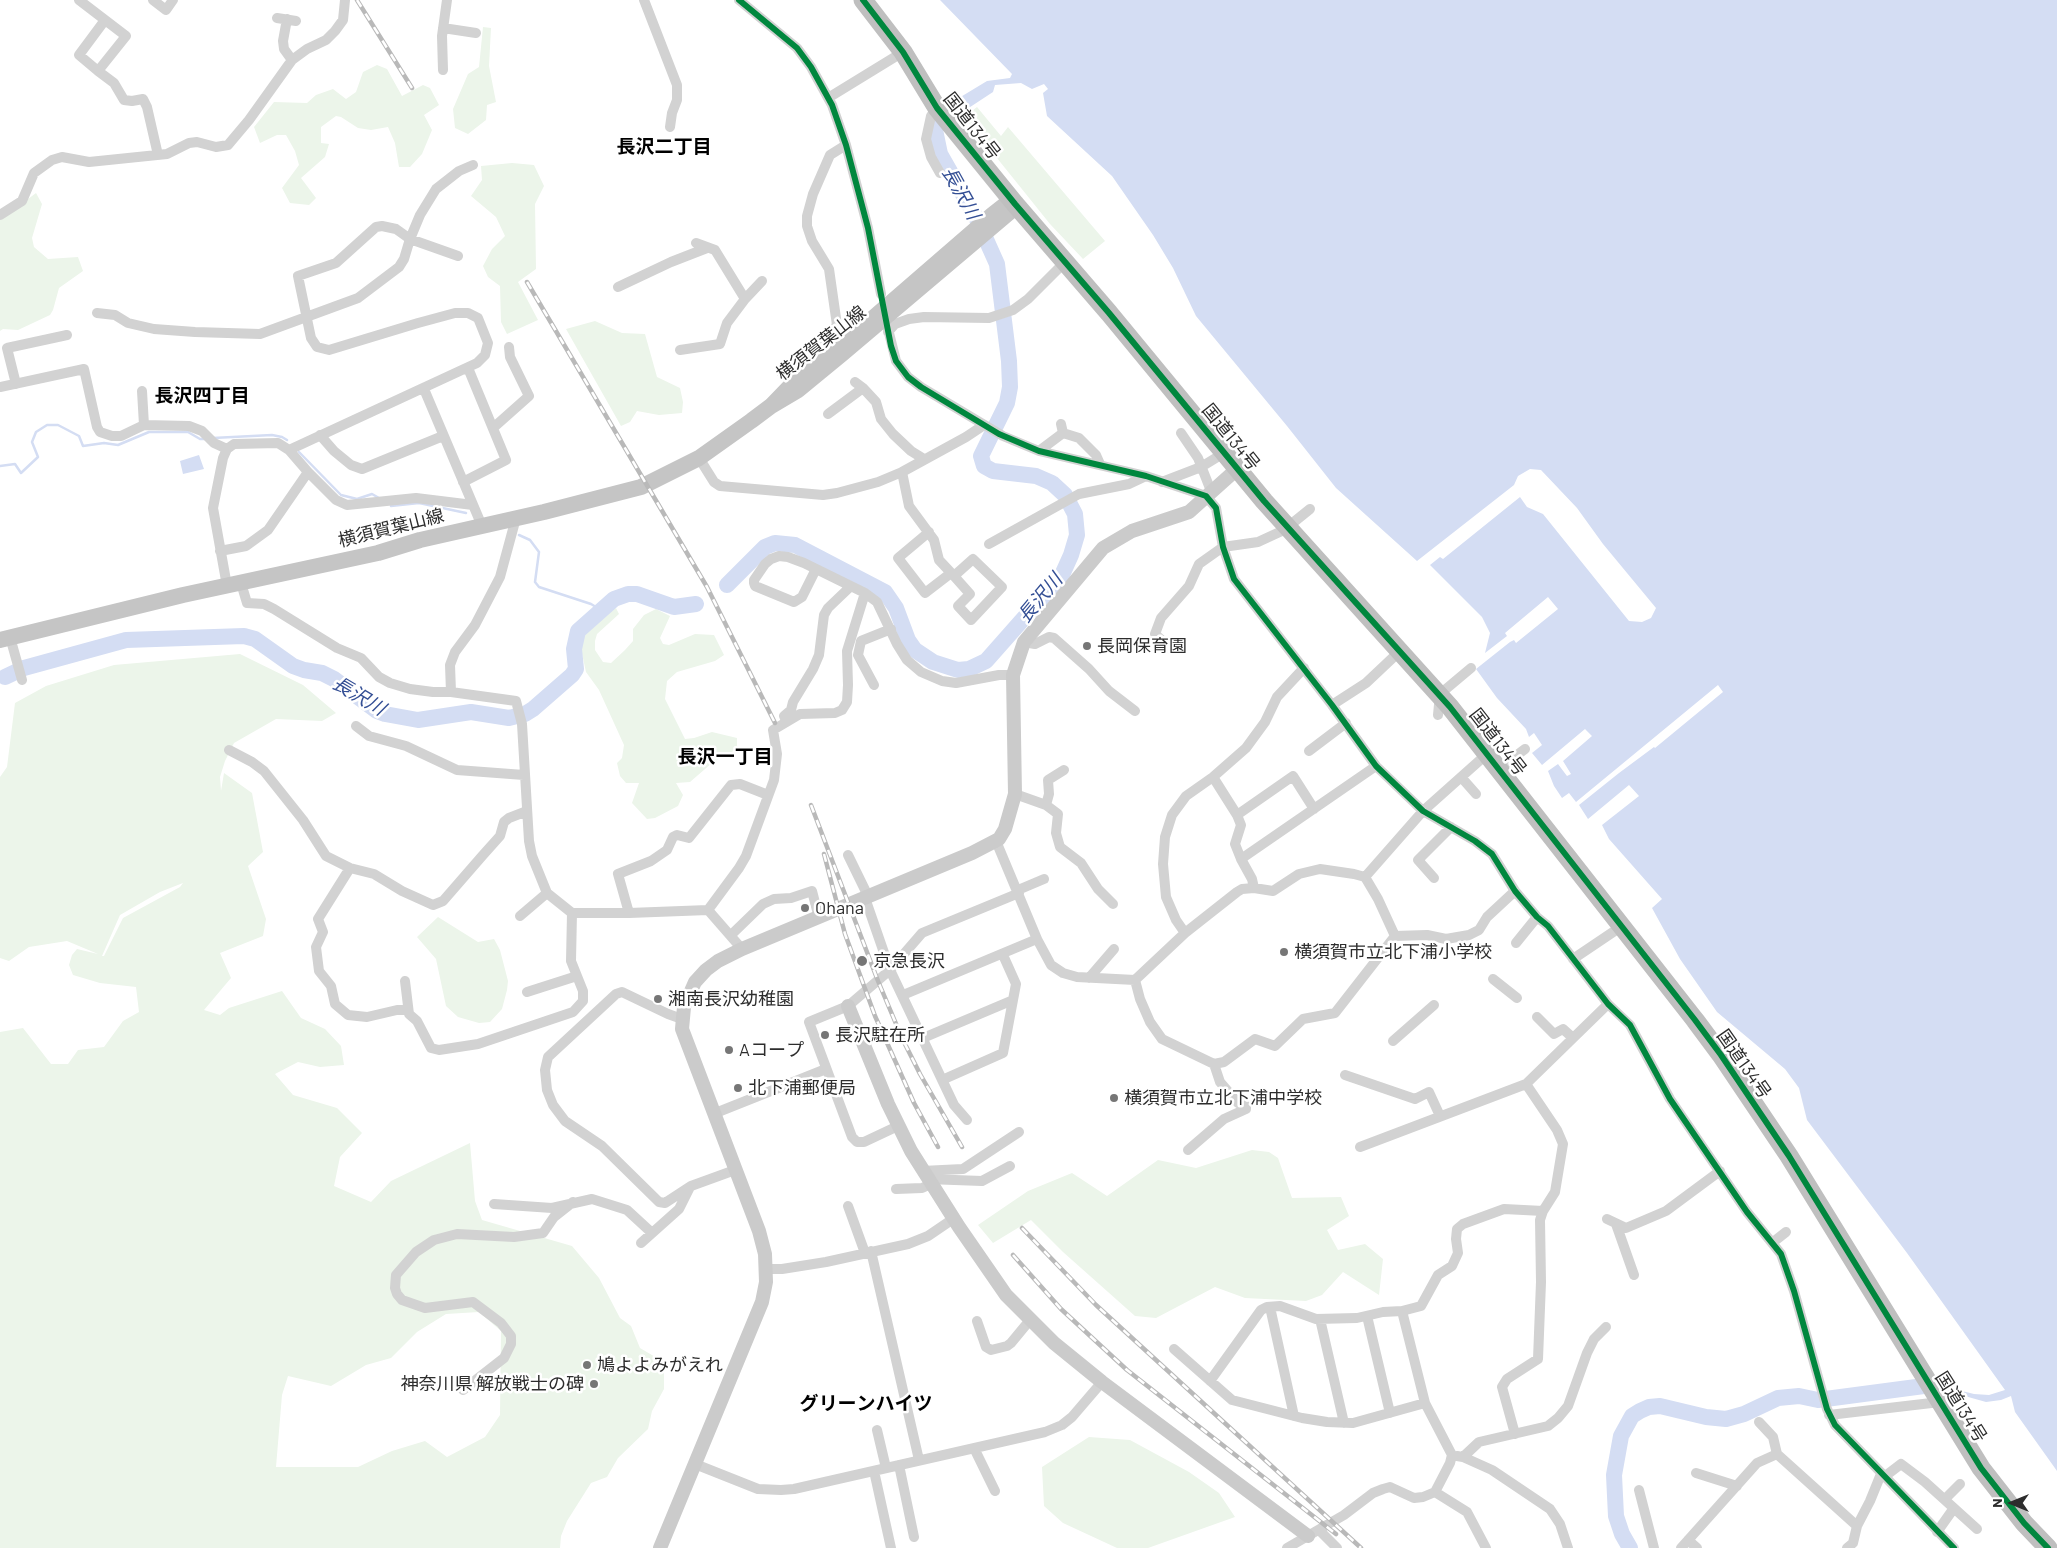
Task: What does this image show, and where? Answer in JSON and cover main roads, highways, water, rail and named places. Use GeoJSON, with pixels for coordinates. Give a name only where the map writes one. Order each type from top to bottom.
{"type":"FeatureCollection","features":[{"type":"Feature","properties":{"kind":"highway","name":"国道134号"},"geometry":{"type":"LineString","coordinates":[[863,0],[902,52],[938,108],[1014,204],[1127,334],[1224,454],[1287,528],[1440,694],[1500,768],[1721,1055],[1854,1260],[1981,1468],[2024,1522],[2048,1548]]}},
{"type":"Feature","properties":{"kind":"main road","name":"横須賀葉山線"},"geometry":{"type":"LineString","coordinates":[[5,638],[378,554],[420,540],[580,504],[641,487],[699,458],[770,406],[800,377],[852,341],[995,219],[1006,204],[1014,204]]}},
{"type":"Feature","properties":{"kind":"water"},"geometry":{"type":"Polygon","coordinates":[[[940,0],[2057,0],[2057,1471],[2015,1412],[2011,1396],[2001,1400],[1986,1402],[1954,1393],[1945,1395],[1939,1382],[1953,1379],[1958,1390],[1974,1394],[1989,1395],[2005,1390],[1907,1253],[1807,1120],[1799,1088],[1785,1069],[1717,1012],[1680,959],[1652,908],[1662,899],[1609,839],[1602,825],[1639,796],[1629,785],[1588,819],[1579,805],[1619,773],[1655,748],[1723,692],[1718,685],[1576,802],[1569,793],[1562,798],[1554,786],[1548,771],[1558,764],[1567,776],[1571,774],[1563,761],[1592,736],[1585,729],[1542,765],[1532,753],[1542,745],[1534,733],[1529,737],[1526,729],[1497,698],[1476,669],[1510,642],[1514,640],[1516,643],[1558,609],[1548,597],[1505,633],[1507,636],[1485,653],[1490,633],[1482,617],[1430,565],[1440,557],[1443,559],[1520,497],[1527,507],[1543,514],[1629,621],[1642,622],[1651,618],[1656,608],[1603,544],[1577,508],[1541,470],[1530,469],[1518,476],[1514,485],[1417,561],[1336,488],[1196,316],[1173,268],[1153,235],[1112,176],[1047,116],[1043,93],[1048,89],[1044,84],[1032,89],[1021,83],[995,85],[993,92],[958,115],[949,104],[987,81],[1010,78],[1012,74],[940,0]]]}},
{"type":"Feature","properties":{"kind":"water"},"geometry":{"type":"Polygon","coordinates":[[[199,455],[204,469],[183,474],[180,461],[199,455]]]}},
{"type":"Feature","properties":{"kind":"waterway","name":"長沢川"},"geometry":{"type":"LineString","coordinates":[[727,585],[765,547],[775,543],[795,545],[885,592],[896,608],[908,640],[915,650],[933,662],[958,670],[969,669],[986,661],[1062,575],[1077,535],[1075,514],[1065,495],[1052,483],[1036,476],[993,471],[984,466],[981,456],[1007,403],[1010,387],[1009,361],[997,264],[976,217],[940,154],[935,130],[942,118],[954,110]]}},
{"type":"Feature","properties":{"kind":"waterway"},"geometry":{"type":"LineString","coordinates":[[0,466],[15,464],[21,473],[38,457],[32,442],[36,432],[47,425],[58,425],[79,436],[83,446],[104,443],[118,445],[149,432],[188,432],[200,439],[205,439]]}},
{"type":"Feature","properties":{"kind":"waterway"},"geometry":{"type":"LineString","coordinates":[[213,438],[272,435],[287,440]]}},
{"type":"Feature","properties":{"kind":"waterway"},"geometry":{"type":"LineString","coordinates":[[299,452],[341,495],[357,499],[372,494],[379,498]]}},
{"type":"Feature","properties":{"kind":"waterway"},"geometry":{"type":"LineString","coordinates":[[391,506],[419,503],[466,513]]}},
{"type":"Feature","properties":{"kind":"waterway"},"geometry":{"type":"LineString","coordinates":[[519,535],[530,540],[539,552],[535,582],[539,587],[591,604],[601,610]]}},
{"type":"Feature","properties":{"kind":"waterway","name":"長沢川"},"geometry":{"type":"LineString","coordinates":[[5,677],[24,668],[126,640],[244,636],[255,639],[293,666],[322,673],[334,679],[377,711],[385,714],[418,720],[471,712],[509,718],[525,714],[533,709],[572,675],[576,669],[574,649],[578,631],[614,599],[628,594],[637,594],[674,607],[696,604]]}},
{"type":"Feature","properties":{"kind":"waterway","name":"長沢川"},"geometry":{"type":"LineString","coordinates":[[0,678],[5,677]]}},
{"type":"Feature","properties":{"kind":"waterway"},"geometry":{"type":"LineString","coordinates":[[1630,1548],[1622,1534],[1616,1516],[1614,1475],[1621,1436],[1632,1416],[1640,1411],[1649,1407],[1660,1406],[1706,1417],[1726,1419],[1744,1414],[1778,1398],[1799,1396],[1818,1400],[1939,1384]]}},
{"type":"Feature","properties":{"kind":"railway"},"geometry":{"type":"LineString","coordinates":[[357,0],[412,88]]}},
{"type":"Feature","properties":{"kind":"railway"},"geometry":{"type":"LineString","coordinates":[[527,282],[707,587],[775,723]]}},
{"type":"Feature","properties":{"kind":"railway"},"geometry":{"type":"LineString","coordinates":[[811,805],[878,981],[902,1038],[920,1074],[962,1147]]}},
{"type":"Feature","properties":{"kind":"railway"},"geometry":{"type":"LineString","coordinates":[[824,854],[845,934],[875,1016],[914,1103],[938,1147]]}},
{"type":"Feature","properties":{"kind":"railway"},"geometry":{"type":"LineString","coordinates":[[1022,1228],[1096,1305],[1361,1548]]}},
{"type":"Feature","properties":{"kind":"railway"},"geometry":{"type":"LineString","coordinates":[[1013,1255],[1061,1309],[1127,1370],[1336,1534]]}},
{"type":"Feature","properties":{"kind":"place","name":"長岡保育園"},"geometry":{"type":"Point","coordinates":[1087,646]}},
{"type":"Feature","properties":{"kind":"place","name":"Ohana"},"geometry":{"type":"Point","coordinates":[805,908]}},
{"type":"Feature","properties":{"kind":"place","name":"横須賀市立北下浦小学校"},"geometry":{"type":"Point","coordinates":[1284,952]}},
{"type":"Feature","properties":{"kind":"place","name":"京急長沢"},"geometry":{"type":"Point","coordinates":[862,961]}},
{"type":"Feature","properties":{"kind":"place","name":"湘南長沢幼稚園"},"geometry":{"type":"Point","coordinates":[658,999]}},
{"type":"Feature","properties":{"kind":"place","name":"長沢駐在所"},"geometry":{"type":"Point","coordinates":[825,1035]}},
{"type":"Feature","properties":{"kind":"place","name":"Aコープ"},"geometry":{"type":"Point","coordinates":[729,1050]}},
{"type":"Feature","properties":{"kind":"place","name":"北下浦郵便局"},"geometry":{"type":"Point","coordinates":[738,1088]}},
{"type":"Feature","properties":{"kind":"place","name":"横須賀市立北下浦中学校"},"geometry":{"type":"Point","coordinates":[1114,1098]}},
{"type":"Feature","properties":{"kind":"place","name":"鳩よよみがえれ"},"geometry":{"type":"Point","coordinates":[587,1365]}},
{"type":"Feature","properties":{"kind":"place","name":"神奈川県 解放戦士の碑"},"geometry":{"type":"Point","coordinates":[594,1384]}},
{"type":"Feature","properties":{"kind":"district","name":"長沢二丁目"},"geometry":{"type":"Point","coordinates":[664,147]}},
{"type":"Feature","properties":{"kind":"district","name":"長沢四丁目"},"geometry":{"type":"Point","coordinates":[202,396]}},
{"type":"Feature","properties":{"kind":"district","name":"長沢一丁目"},"geometry":{"type":"Point","coordinates":[725,757]}},
{"type":"Feature","properties":{"kind":"district","name":"グリーンハイツ"},"geometry":{"type":"Point","coordinates":[866,1404]}}]}
